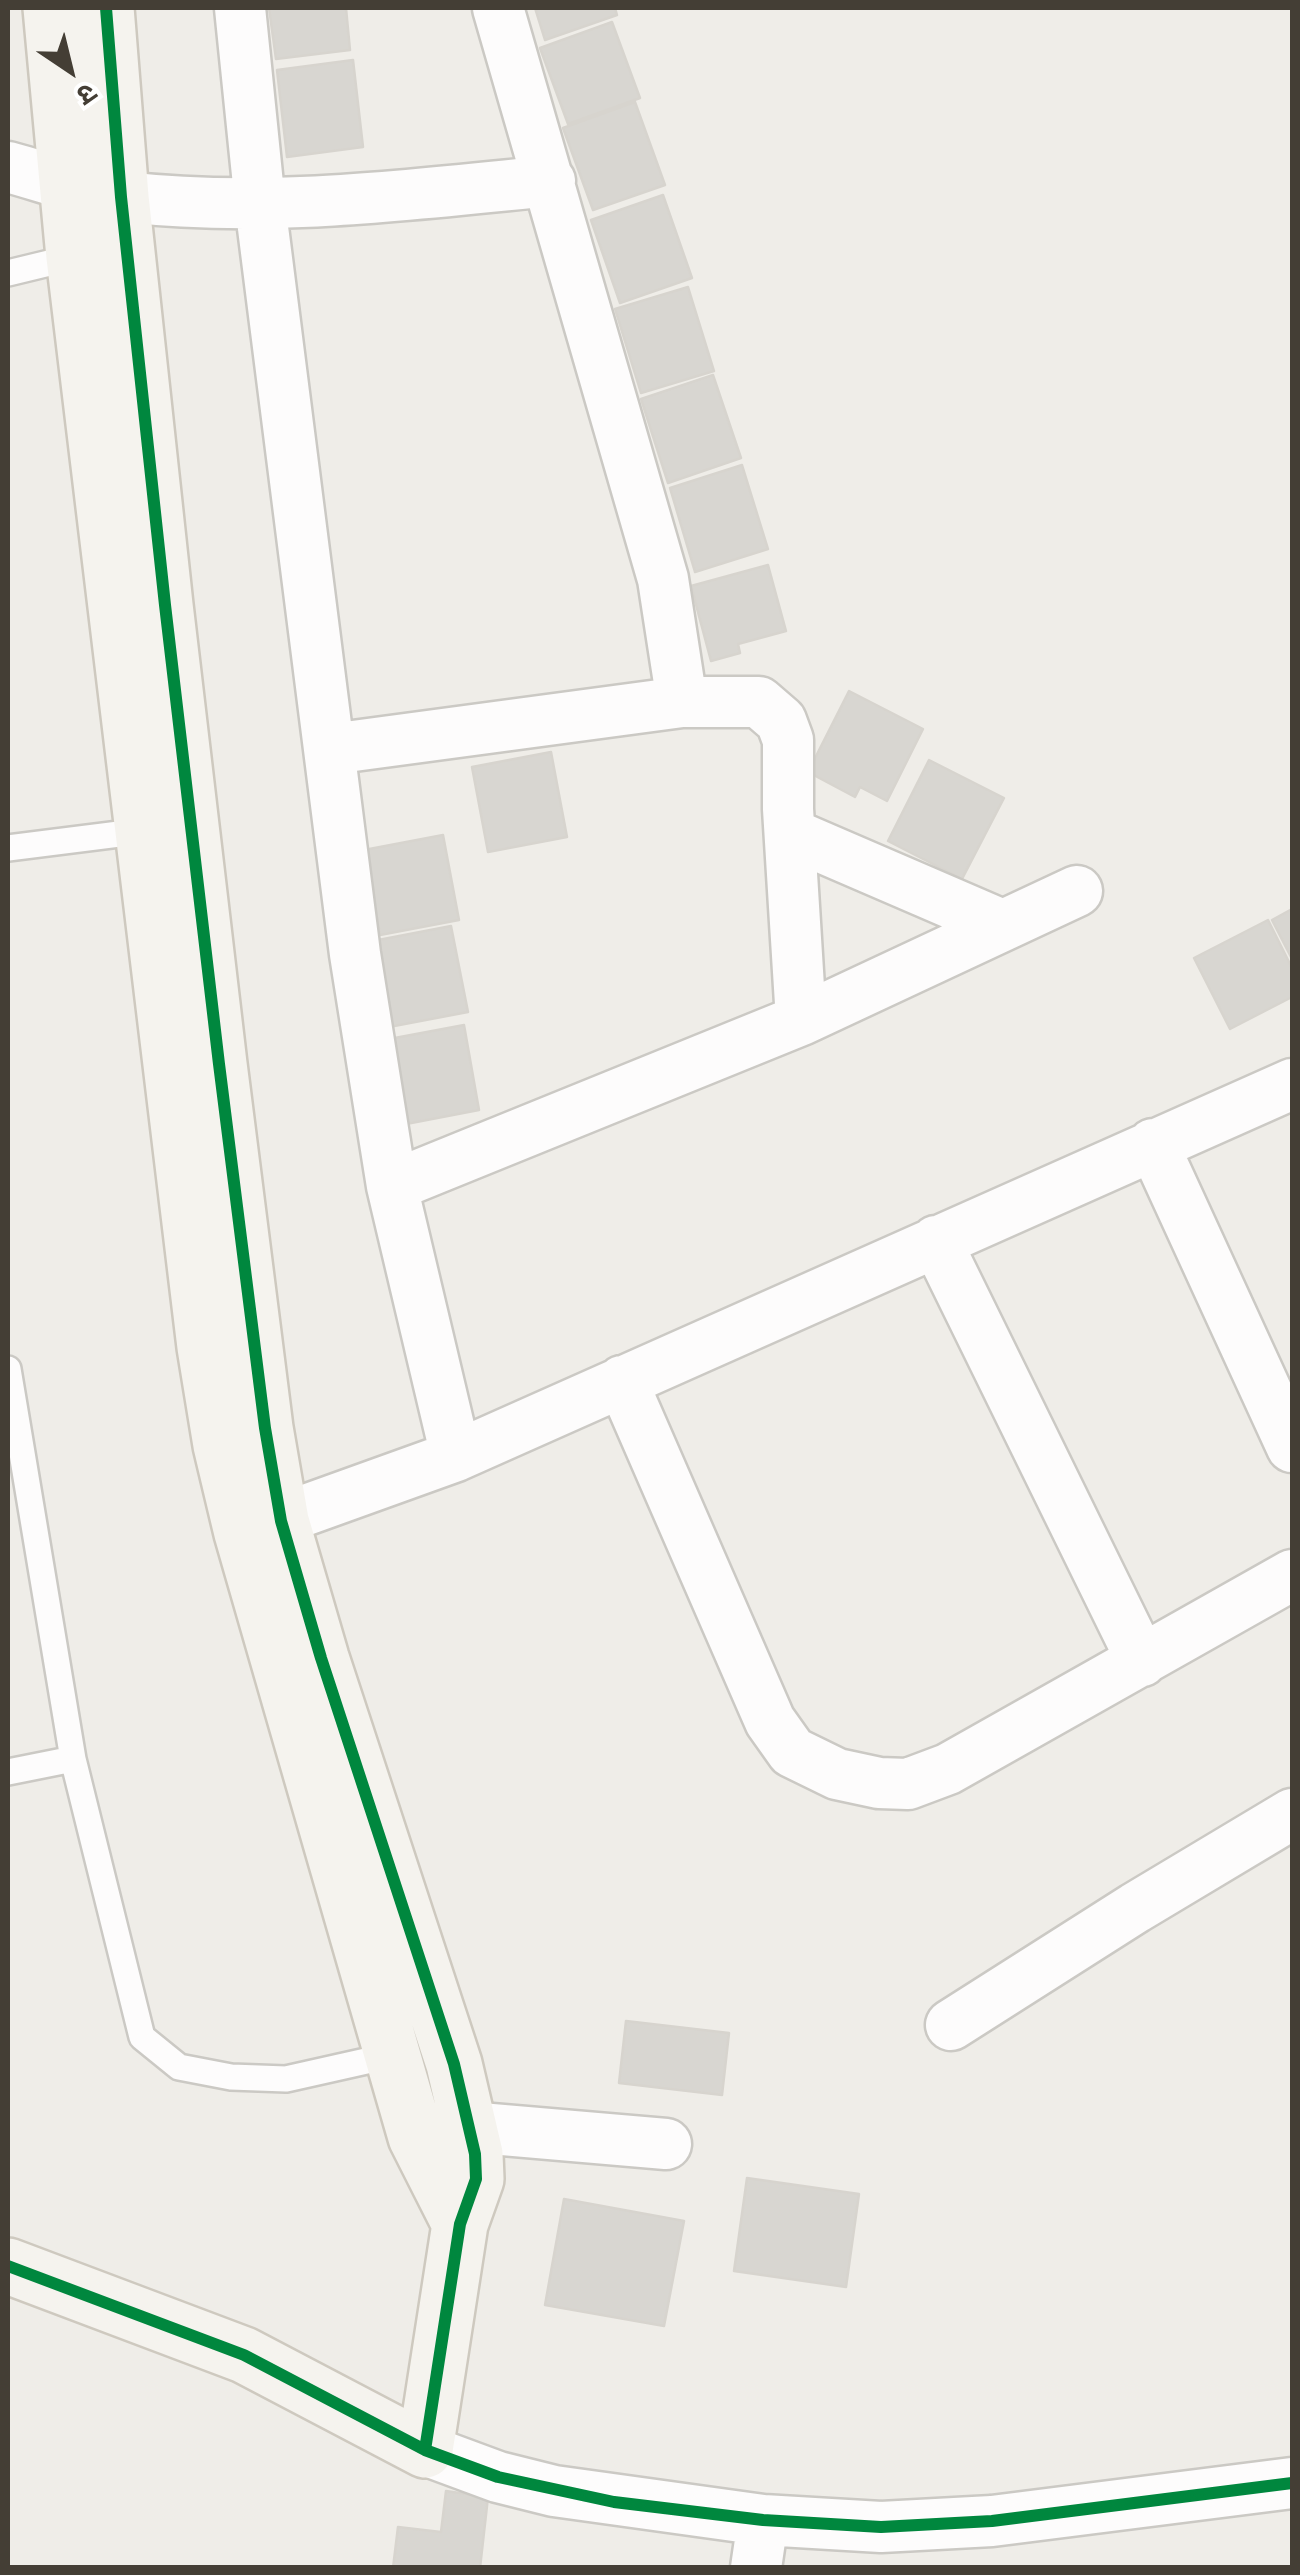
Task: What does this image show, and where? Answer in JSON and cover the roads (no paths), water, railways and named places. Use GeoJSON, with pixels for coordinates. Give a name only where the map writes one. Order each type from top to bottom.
{"type":"FeatureCollection","features":[{"type":"Feature","properties":{"kind":"street"},"geometry":{"type":"LineString","coordinates":[[52,8],[74,256],[205,1347],[222,1445],[321,1658],[454,2064],[474,2154],[476,2179],[460,2224],[425,2450]]}},
{"type":"Feature","properties":{"kind":"street"},"geometry":{"type":"LineString","coordinates":[[106,8],[121,197],[218,1064],[265,1428],[261,1527],[416,2137],[460,2224]]}},
{"type":"Feature","properties":{"kind":"street"},"geometry":{"type":"LineString","coordinates":[[240,8],[260,204],[354,954],[392,1186],[456,1456]]}},
{"type":"Feature","properties":{"kind":"street"},"geometry":{"type":"LineString","coordinates":[[498,8],[663,579],[682,702]]}},
{"type":"Feature","properties":{"kind":"street"},"geometry":{"type":"LineString","coordinates":[[8,166],[121,197],[260,204],[550,181]]}},
{"type":"Feature","properties":{"kind":"street"},"geometry":{"type":"LineString","coordinates":[[331,750],[682,702],[759,702],[782,721],[788,740],[801,1020]]}},
{"type":"Feature","properties":{"kind":"street"},"geometry":{"type":"LineString","coordinates":[[791,834],[1002,926]]}},
{"type":"Feature","properties":{"kind":"street"},"geometry":{"type":"LineString","coordinates":[[392,1186],[801,1020],[1077,890]]}},
{"type":"Feature","properties":{"kind":"street"},"geometry":{"type":"LineString","coordinates":[[261,1527],[456,1456],[1292,1084]]}},
{"type":"Feature","properties":{"kind":"street"},"geometry":{"type":"LineString","coordinates":[[1153,1144],[1292,1447]]}},
{"type":"Feature","properties":{"kind":"street"},"geometry":{"type":"LineString","coordinates":[[936,1242],[1142,1661]]}},
{"type":"Feature","properties":{"kind":"street"},"geometry":{"type":"LineString","coordinates":[[622,1381],[770,1721],[792,1752],[836,1774],[908,1784],[962,1761],[1292,1574]]}},
{"type":"Feature","properties":{"kind":"street"},"geometry":{"type":"LineString","coordinates":[[951,2024],[1292,1814]]}},
{"type":"Feature","properties":{"kind":"street"},"geometry":{"type":"LineString","coordinates":[[468,2127],[666,2144]]}},
{"type":"Feature","properties":{"kind":"street"},"geometry":{"type":"LineString","coordinates":[[8,2266],[244,2355],[425,2450],[498,2478],[760,2544],[880,2527],[992,2521],[1292,2483]]}},
{"type":"Feature","properties":{"kind":"lane"},"geometry":{"type":"LineString","coordinates":[[8,273],[74,256]]}},
{"type":"Feature","properties":{"kind":"lane"},"geometry":{"type":"LineString","coordinates":[[8,848],[143,831]]}},
{"type":"Feature","properties":{"kind":"lane"},"geometry":{"type":"LineString","coordinates":[[8,1369],[73,1759],[142,2037],[179,2066],[231,2077],[286,2079],[393,2055]]}},
{"type":"Feature","properties":{"kind":"lane"},"geometry":{"type":"LineString","coordinates":[[8,1772],[73,1759]]}}]}
